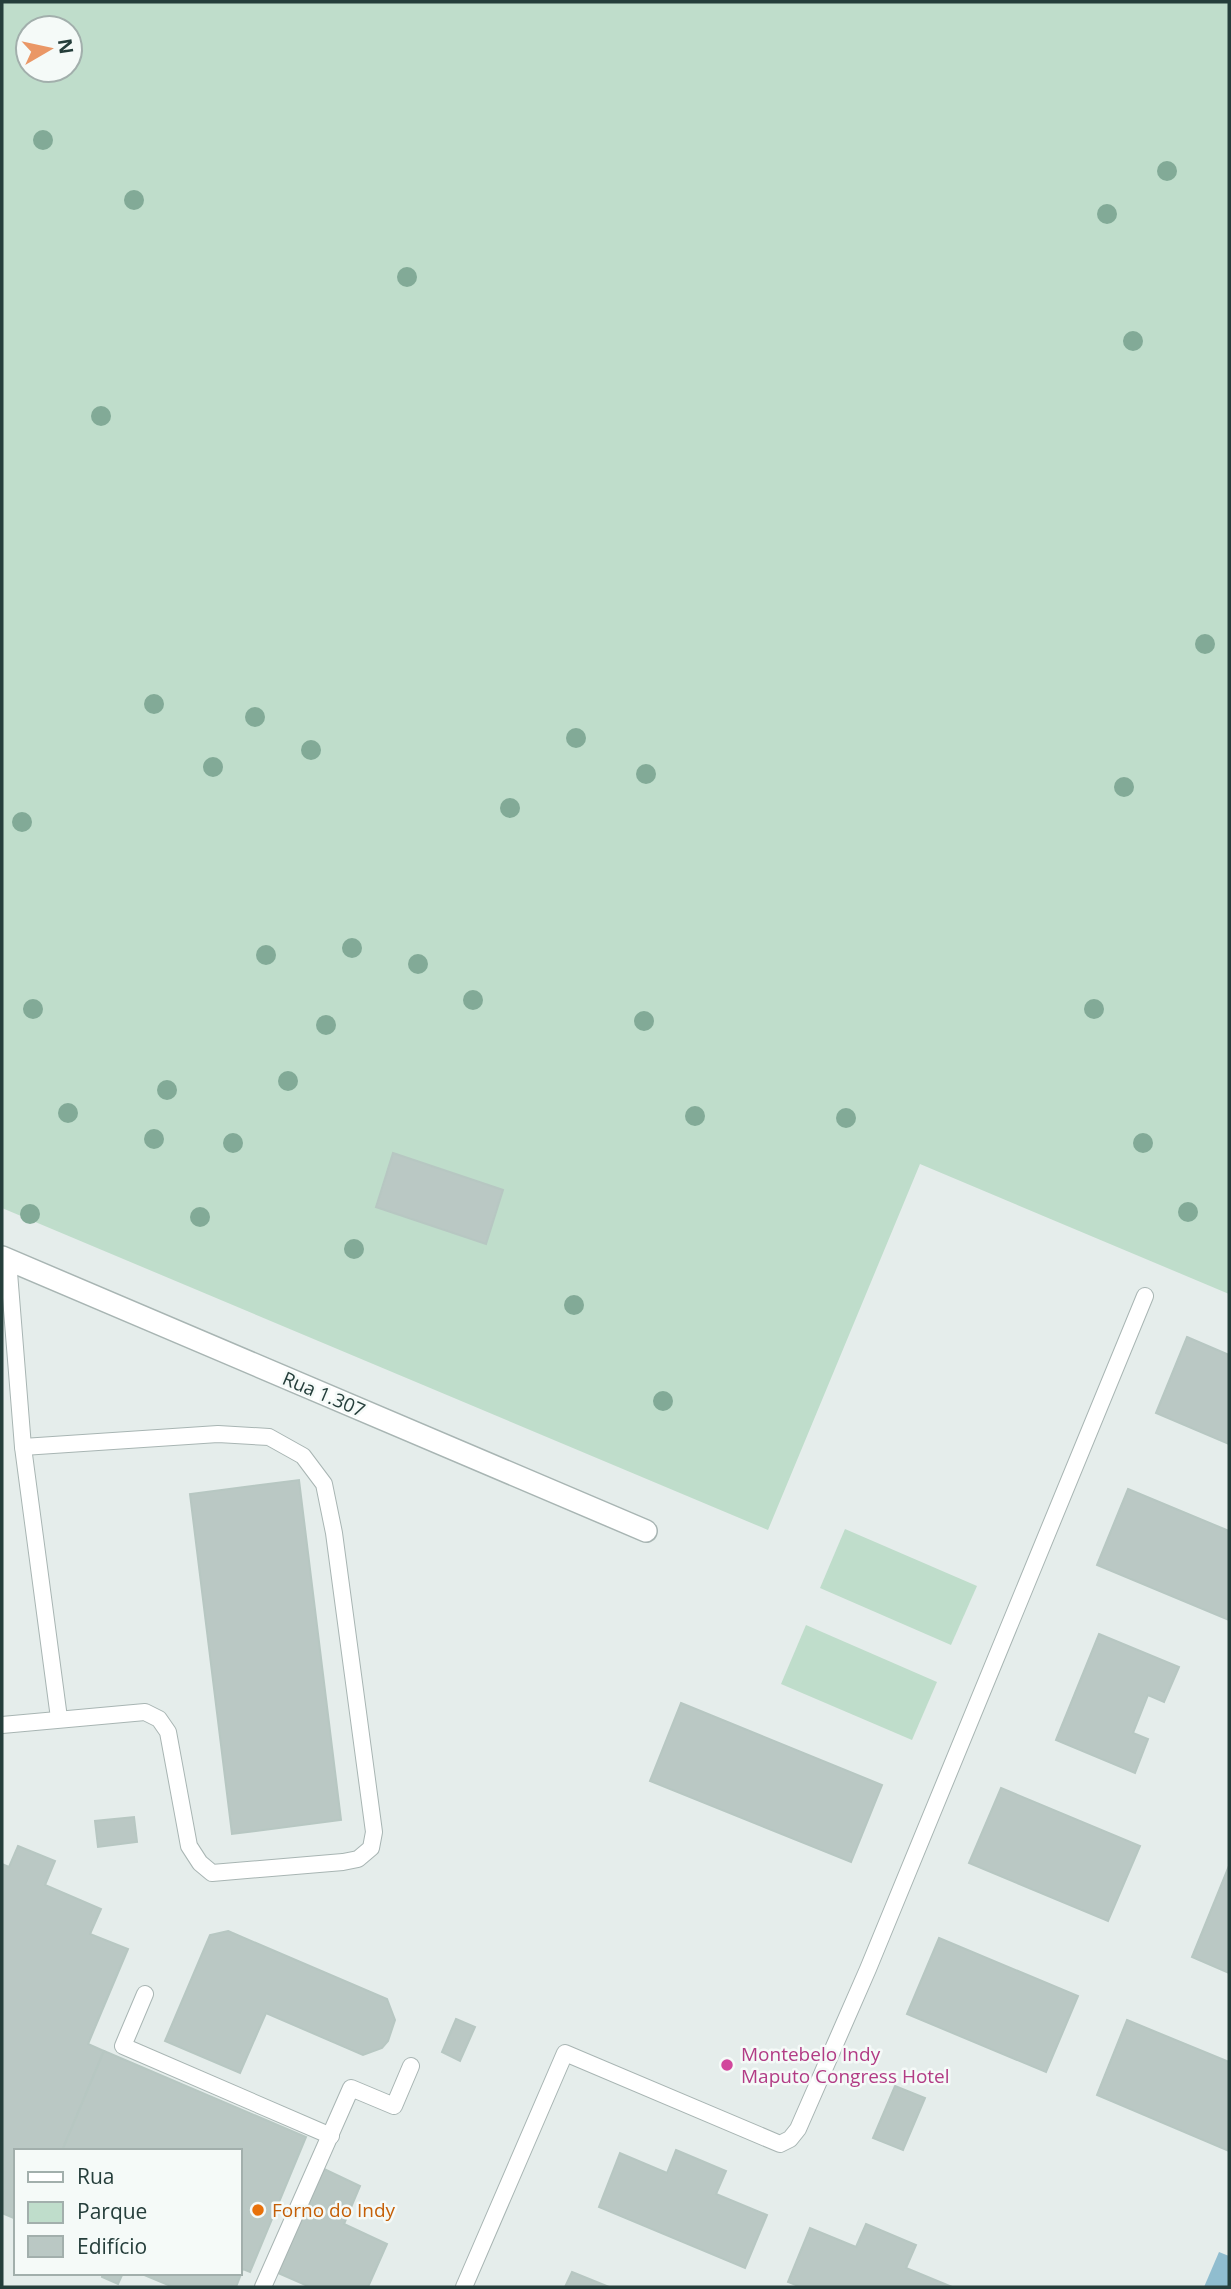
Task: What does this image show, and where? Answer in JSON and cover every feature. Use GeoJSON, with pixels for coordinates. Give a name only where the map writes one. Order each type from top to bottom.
{"type":"FeatureCollection","features":[{"type":"Feature","properties":{"kind":"street","name":"Rua 1.307"},"geometry":{"type":"LineString","coordinates":[[5,1258],[646,1531]]}},
{"type":"Feature","properties":{"kind":"lane"},"geometry":{"type":"LineString","coordinates":[[5,1258],[23,1447],[59,1718]]}},
{"type":"Feature","properties":{"kind":"lane"},"geometry":{"type":"LineString","coordinates":[[464,2287],[565,2053],[780,2144],[790,2139],[798,2129],[868,1969],[1145,1296]]}},
{"type":"Feature","properties":{"kind":"lane"},"geometry":{"type":"LineString","coordinates":[[2,1725],[145,1712],[159,1719],[168,1732],[189,1846],[200,1863],[212,1873],[343,1862],[358,1859],[371,1848],[374,1832],[334,1533],[324,1484],[303,1456],[269,1437],[218,1434],[23,1447]]}},
{"type":"Feature","properties":{"kind":"lane"},"geometry":{"type":"LineString","coordinates":[[145,1994],[123,2046],[331,2136]]}},
{"type":"Feature","properties":{"kind":"lane"},"geometry":{"type":"LineString","coordinates":[[263,2287],[351,2088],[394,2106],[411,2066]]}},
{"type":"Feature","properties":{"kind":"green space"},"geometry":{"type":"Polygon","coordinates":[[[2,2],[1229,2],[1229,1294],[920,1164],[768,1530],[2,1208],[2,2]]]}},
{"type":"Feature","properties":{"kind":"green space"},"geometry":{"type":"Polygon","coordinates":[[[845,1529],[977,1586],[951,1645],[820,1588],[845,1529]]]}},
{"type":"Feature","properties":{"kind":"green space"},"geometry":{"type":"Polygon","coordinates":[[[806,1625],[937,1682],[912,1740],[781,1684],[806,1625]]]}},
{"type":"Feature","properties":{"kind":"water"},"geometry":{"type":"Polygon","coordinates":[[[1219,2252],[1229,2256],[1229,2287],[1204,2287],[1219,2252]]]}},
{"type":"Feature","properties":{"kind":"building"},"geometry":{"type":"Polygon","coordinates":[[[393,1153],[503,1190],[486,1244],[376,1207],[393,1153]]]}},
{"type":"Feature","properties":{"kind":"building"},"geometry":{"type":"Polygon","coordinates":[[[1187,1337],[1229,1355],[1229,1444],[1156,1413],[1187,1337]]]}},
{"type":"Feature","properties":{"kind":"building"},"geometry":{"type":"Polygon","coordinates":[[[299,1480],[341,1820],[232,1834],[190,1494],[299,1480]]]}},
{"type":"Feature","properties":{"kind":"building"},"geometry":{"type":"Polygon","coordinates":[[[1128,1489],[1229,1531],[1229,1620],[1097,1565],[1128,1489]]]}},
{"type":"Feature","properties":{"kind":"building"},"geometry":{"type":"Polygon","coordinates":[[[1099,1634],[1179,1667],[1164,1702],[1148,1695],[1133,1733],[1148,1739],[1135,1773],[1056,1740],[1099,1634]]]}},
{"type":"Feature","properties":{"kind":"building"},"geometry":{"type":"Polygon","coordinates":[[[681,1703],[882,1785],[851,1862],[650,1781],[681,1703]]]}},
{"type":"Feature","properties":{"kind":"building"},"geometry":{"type":"Polygon","coordinates":[[[1001,1788],[1140,1846],[1108,1921],[969,1863],[1001,1788]]]}},
{"type":"Feature","properties":{"kind":"building"},"geometry":{"type":"Polygon","coordinates":[[[134,1817],[137,1842],[98,1847],[95,1821],[134,1817]]]}},
{"type":"Feature","properties":{"kind":"building"},"geometry":{"type":"Polygon","coordinates":[[[18,1846],[55,1861],[45,1885],[101,1909],[90,1934],[128,1949],[88,2044],[104,2051],[63,2149],[14,2149],[14,2218],[2,2213],[2,1864],[9,1867],[18,1846]]]}},
{"type":"Feature","properties":{"kind":"building"},"geometry":{"type":"Polygon","coordinates":[[[1229,1866],[1229,1973],[1192,1957],[1229,1866]]]}},
{"type":"Feature","properties":{"kind":"building"},"geometry":{"type":"Polygon","coordinates":[[[228,1931],[387,1999],[395,2020],[388,2041],[382,2048],[363,2055],[266,2013],[240,2073],[165,2041],[210,1935],[228,1931]]]}},
{"type":"Feature","properties":{"kind":"building"},"geometry":{"type":"Polygon","coordinates":[[[939,1938],[1078,1996],[1046,2072],[907,2014],[939,1938]]]}},
{"type":"Feature","properties":{"kind":"building"},"geometry":{"type":"Polygon","coordinates":[[[456,2019],[475,2027],[460,2061],[442,2052],[456,2019]]]}},
{"type":"Feature","properties":{"kind":"building"},"geometry":{"type":"Polygon","coordinates":[[[1127,2020],[1229,2062],[1229,2151],[1097,2095],[1127,2020]]]}},
{"type":"Feature","properties":{"kind":"building","name":"Forno do Indy"},"geometry":{"type":"Polygon","coordinates":[[[104,2051],[306,2137],[250,2272],[243,2269],[242,2272],[242,2149],[63,2149],[104,2051]]]}},
{"type":"Feature","properties":{"kind":"building"},"geometry":{"type":"Polygon","coordinates":[[[895,2086],[925,2098],[903,2150],[873,2138],[895,2086]]]}},
{"type":"Feature","properties":{"kind":"building"},"geometry":{"type":"Polygon","coordinates":[[[676,2150],[726,2171],[716,2194],[767,2215],[745,2268],[599,2207],[620,2153],[667,2173],[676,2150]]]}},
{"type":"Feature","properties":{"kind":"building"},"geometry":{"type":"Polygon","coordinates":[[[324,2169],[360,2186],[344,2224],[387,2244],[368,2287],[310,2287],[278,2273],[324,2169]]]}},
{"type":"Feature","properties":{"kind":"building"},"geometry":{"type":"Polygon","coordinates":[[[866,2224],[916,2245],[906,2268],[952,2287],[801,2287],[788,2282],[810,2228],[856,2247],[866,2224]]]}},
{"type":"Feature","properties":{"kind":"building"},"geometry":{"type":"Polygon","coordinates":[[[572,2272],[609,2287],[565,2287],[572,2272]]]}},
{"type":"Feature","properties":{"kind":"building"},"geometry":{"type":"Polygon","coordinates":[[[102,2275],[122,2275],[118,2284],[102,2275]]]}},
{"type":"Feature","properties":{"kind":"building","name":"Forno do Indy"},"geometry":{"type":"Polygon","coordinates":[[[144,2275],[241,2275],[236,2287],[173,2287],[144,2275]]]}},
{"type":"Feature","properties":{"kind":"place","name":"Montebelo Indy Maputo Congress Hotel"},"geometry":{"type":"Point","coordinates":[727,2065]}},
{"type":"Feature","properties":{"kind":"place","name":"Forno do Indy"},"geometry":{"type":"Point","coordinates":[258,2210]}}]}
